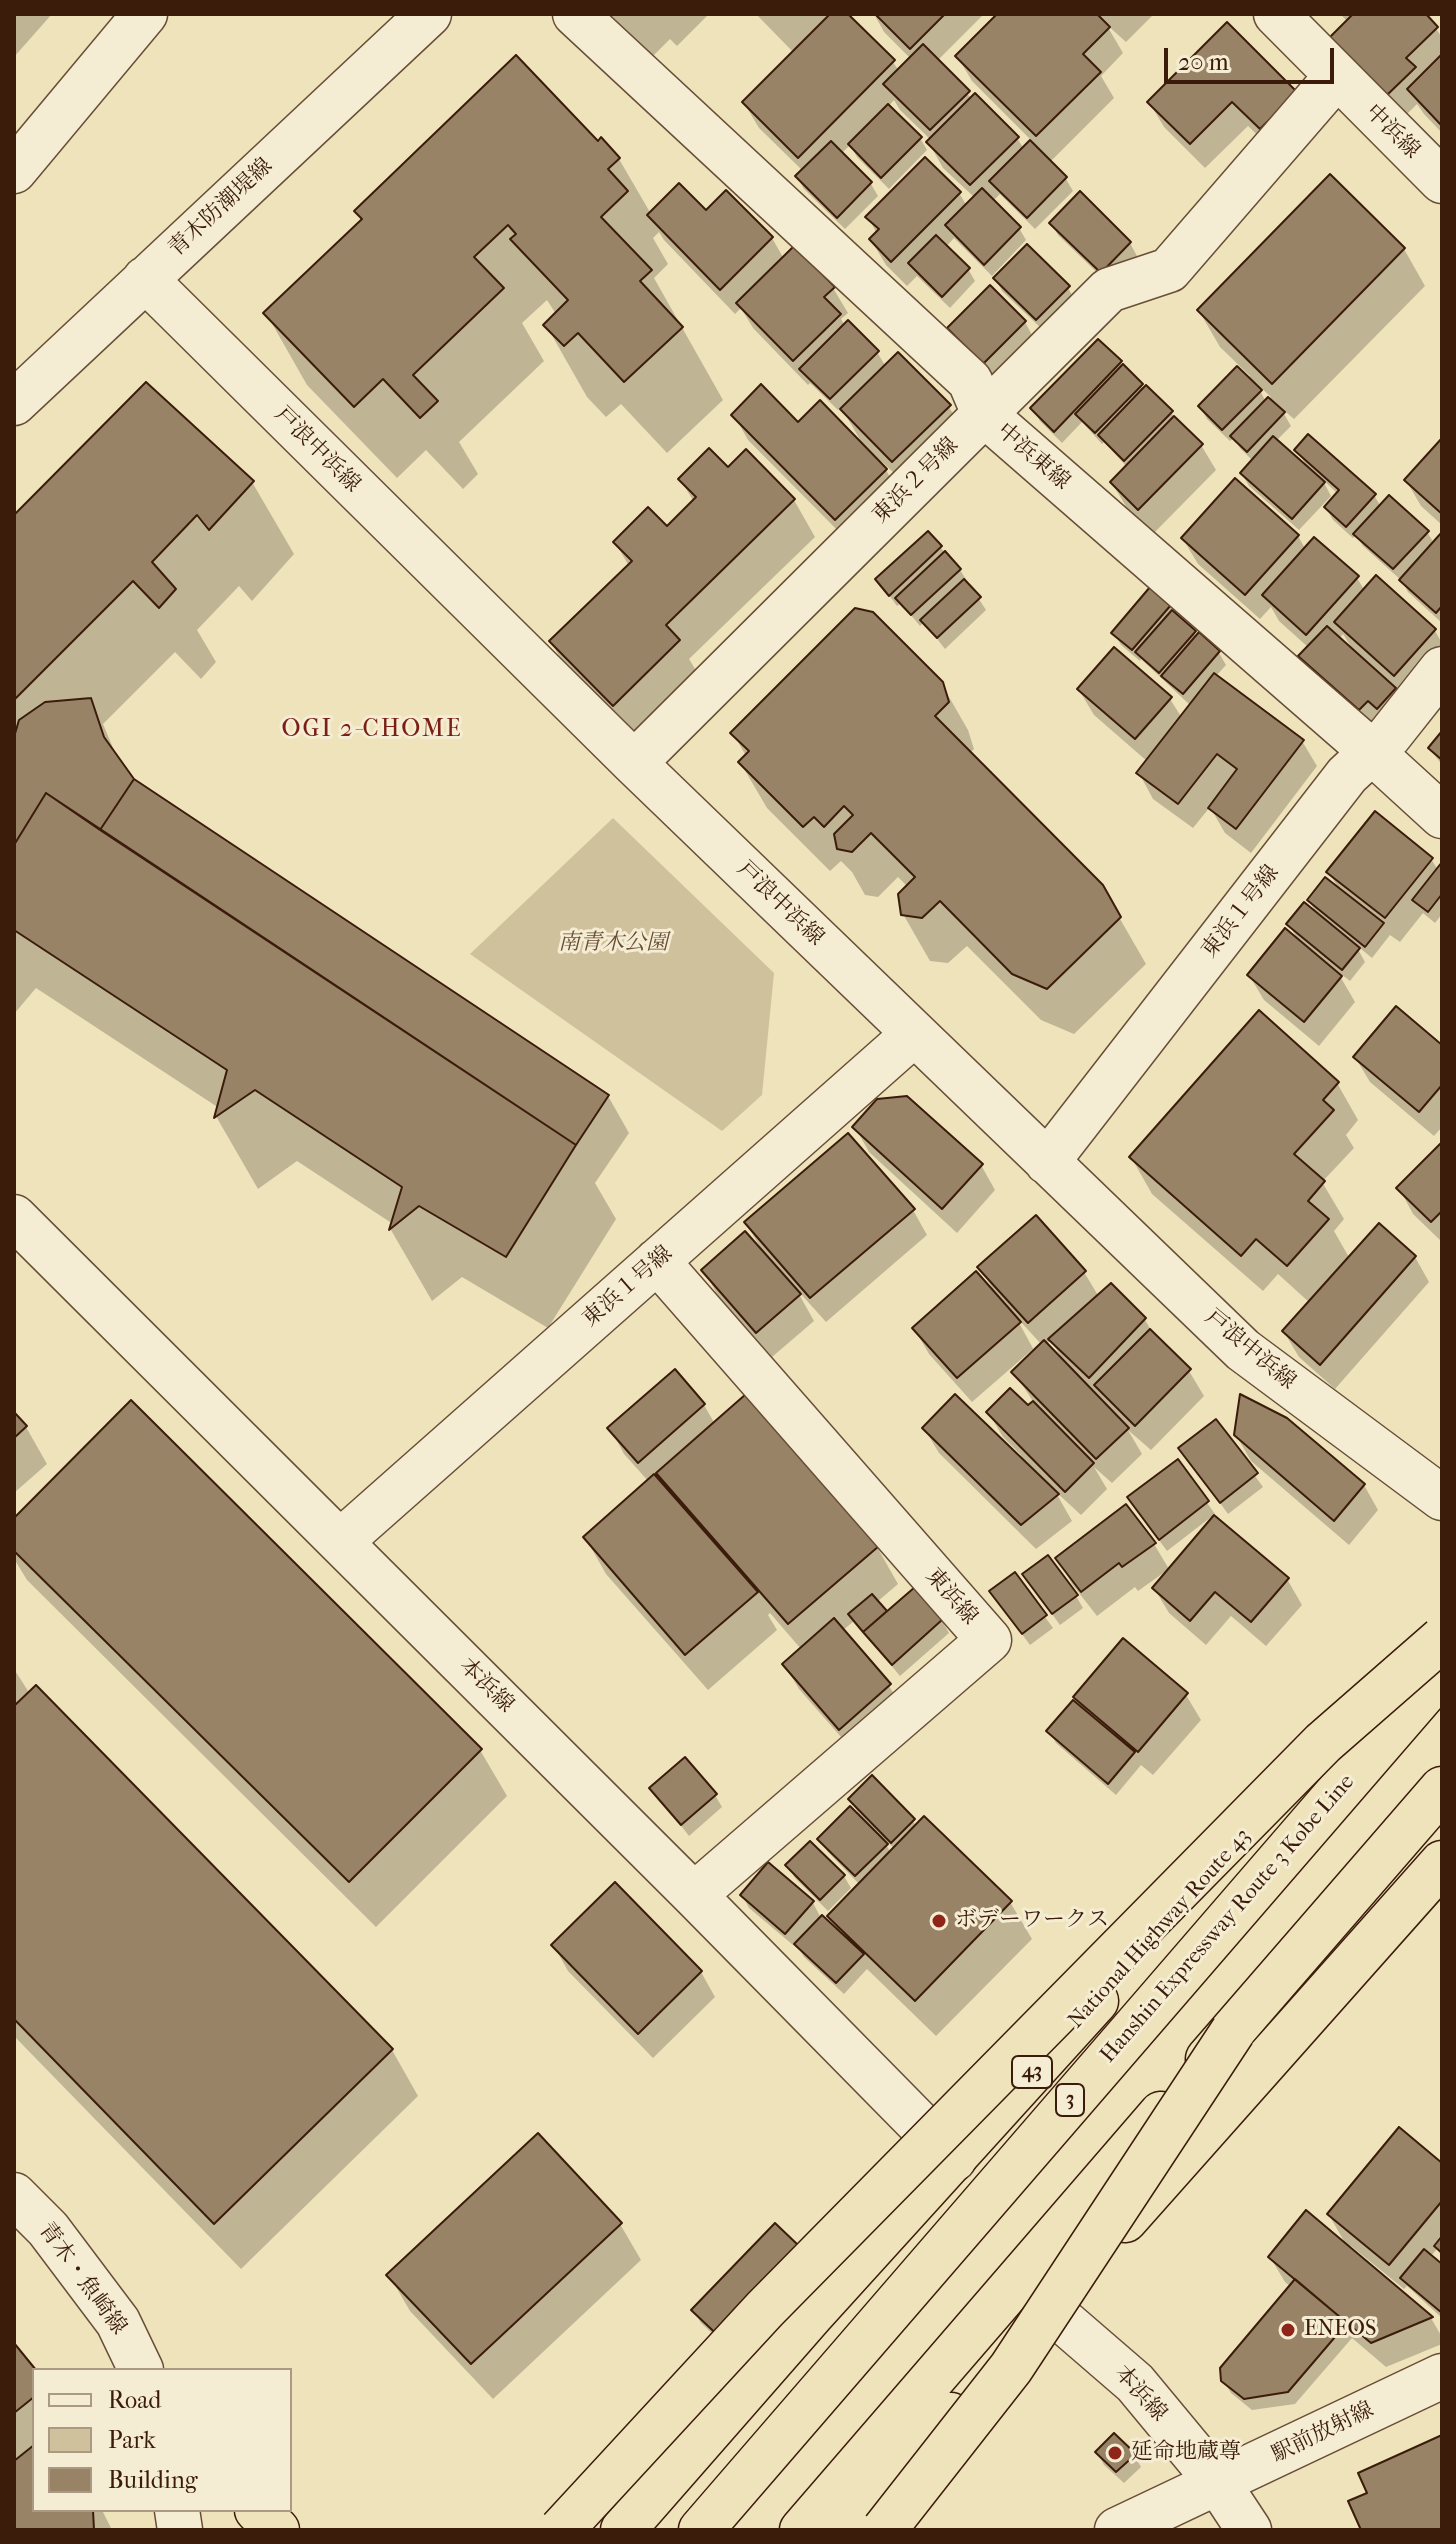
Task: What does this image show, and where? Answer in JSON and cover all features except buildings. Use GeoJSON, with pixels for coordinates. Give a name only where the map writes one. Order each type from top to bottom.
{"type":"FeatureCollection","features":[{"type":"Feature","properties":{"kind":"highway","name":"National Highway Route 43"},"geometry":{"type":"LineString","coordinates":[[623,2530],[812,2314],[1442,1615]]}},
{"type":"Feature","properties":{"kind":"highway"},"geometry":{"type":"LineString","coordinates":[[561,2530],[765,2309],[1312,1754],[1442,1639]]}},
{"type":"Feature","properties":{"kind":"highway","name":"Hanshin Expressway Route 3 Kobe Line"},"geometry":{"type":"LineString","coordinates":[[701,2530],[1442,1672]]}},
{"type":"Feature","properties":{"kind":"highway"},"geometry":{"type":"LineString","coordinates":[[802,2530],[1442,1789]]}},
{"type":"Feature","properties":{"kind":"highway"},"geometry":{"type":"LineString","coordinates":[[850,2530],[1442,1863]]}},
{"type":"Feature","properties":{"kind":"highway"},"geometry":{"type":"LineString","coordinates":[[884,2530],[1011,2368],[1233,2031]]}},
{"type":"Feature","properties":{"kind":"highway"},"geometry":{"type":"LineString","coordinates":[[536,2530],[812,2314]]}},
{"type":"Feature","properties":{"kind":"highway"},"geometry":{"type":"LineString","coordinates":[[259,2512],[277,2530]]}},
{"type":"Feature","properties":{"kind":"street"},"geometry":{"type":"LineString","coordinates":[[14,171],[145,14]]}},
{"type":"Feature","properties":{"kind":"street","name":"青木防潮堤線"},"geometry":{"type":"LineString","coordinates":[[14,403],[429,14]]}},
{"type":"Feature","properties":{"kind":"street","name":"中浜東線"},"geometry":{"type":"LineString","coordinates":[[575,14],[970,381],[984,414],[1442,816]]}},
{"type":"Feature","properties":{"kind":"street","name":"中浜線"},"geometry":{"type":"LineString","coordinates":[[1276,14],[1442,181]]}},
{"type":"Feature","properties":{"kind":"street","name":"東浜２号線"},"geometry":{"type":"LineString","coordinates":[[634,763],[1109,290],[1169,270],[1336,77]]}},
{"type":"Feature","properties":{"kind":"street","name":"戸浪中浜線"},"geometry":{"type":"LineString","coordinates":[[145,279],[634,763],[1243,1350],[1442,1498]]}},
{"type":"Feature","properties":{"kind":"street","name":"東浜１号線"},"geometry":{"type":"LineString","coordinates":[[1047,1162],[1347,775],[1389,736],[1442,669]]}},
{"type":"Feature","properties":{"kind":"street","name":"東浜１号線"},"geometry":{"type":"LineString","coordinates":[[341,1541],[914,1034]]}},
{"type":"Feature","properties":{"kind":"street","name":"本浜線"},"geometry":{"type":"LineString","coordinates":[[14,1217],[341,1541],[954,2159]]}},
{"type":"Feature","properties":{"kind":"street","name":"東浜線"},"geometry":{"type":"LineString","coordinates":[[657,1261],[989,1640],[694,1895]]}},
{"type":"Feature","properties":{"kind":"street","name":"青木・魚崎線"},"geometry":{"type":"LineString","coordinates":[[14,2195],[48,2229],[118,2322],[140,2368]]}},
{"type":"Feature","properties":{"kind":"street","name":"本浜線"},"geometry":{"type":"LineString","coordinates":[[1047,2307],[1135,2383],[1218,2483],[1249,2530]]}},
{"type":"Feature","properties":{"kind":"street","name":"駅前放射線"},"geometry":{"type":"LineString","coordinates":[[1117,2530],[1442,2376]]}},
{"type":"Feature","properties":{"kind":"green space","name":"南青木公園"},"geometry":{"type":"Polygon","coordinates":[[[613,818],[774,973],[762,1095],[722,1131],[470,954],[613,818]]]}},
{"type":"Feature","properties":{"kind":"place","name":"ボデーワークス"},"geometry":{"type":"Point","coordinates":[939,1921]}},
{"type":"Feature","properties":{"kind":"place","name":"ENEOS"},"geometry":{"type":"Point","coordinates":[1288,2330]}},
{"type":"Feature","properties":{"kind":"place","name":"延命地蔵尊"},"geometry":{"type":"Point","coordinates":[1115,2453]}},
{"type":"Feature","properties":{"kind":"district","name":"OGI 2-CHOME"},"geometry":{"type":"Point","coordinates":[372,730]}}]}
